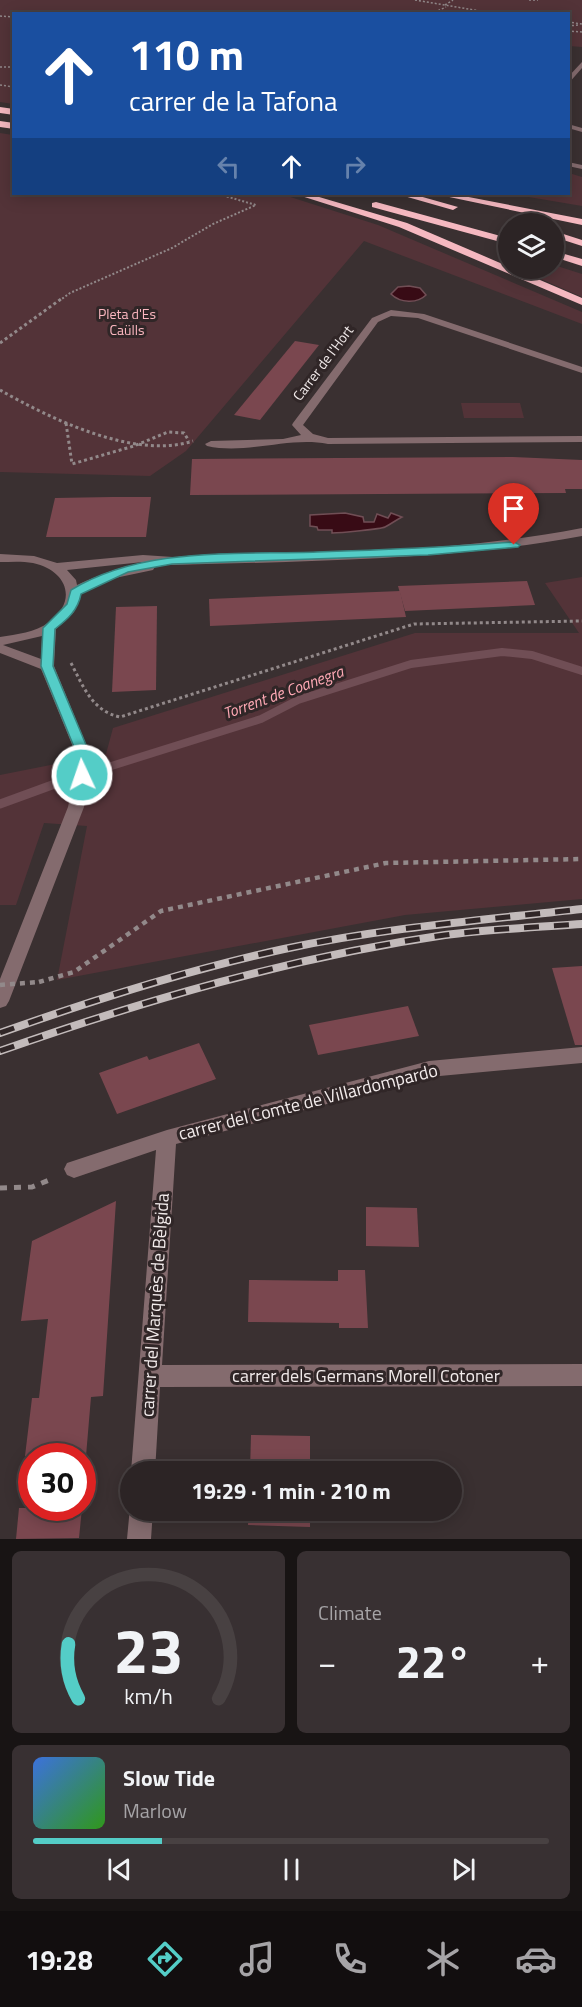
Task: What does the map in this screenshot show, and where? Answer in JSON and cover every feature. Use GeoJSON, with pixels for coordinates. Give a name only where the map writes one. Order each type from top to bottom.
{"type":"FeatureCollection","features":[{"type":"Feature","properties":{"kind":"highway"},"geometry":{"type":"LineString","coordinates":[[303,195],[404,225],[582,302]]}},
{"type":"Feature","properties":{"kind":"highway"},"geometry":{"type":"LineString","coordinates":[[335,195],[498,238]]}},
{"type":"Feature","properties":{"kind":"highway"},"geometry":{"type":"LineString","coordinates":[[406,195],[481,214]]}},
{"type":"Feature","properties":{"kind":"highway"},"geometry":{"type":"LineString","coordinates":[[445,195],[582,222]]}},
{"type":"Feature","properties":{"kind":"highway"},"geometry":{"type":"LineString","coordinates":[[564,237],[582,243]]}},
{"type":"Feature","properties":{"kind":"highway"},"geometry":{"type":"LineString","coordinates":[[564,257],[582,263]]}},
{"type":"Feature","properties":{"kind":"street"},"geometry":{"type":"LineString","coordinates":[[570,79],[582,64]]}},
{"type":"Feature","properties":{"kind":"street","name":"Carrer de l'Hort"},"geometry":{"type":"LineString","coordinates":[[309,437],[299,430],[298,421],[375,320],[389,313],[404,312],[421,316],[582,370]]}},
{"type":"Feature","properties":{"kind":"street"},"geometry":{"type":"LineString","coordinates":[[212,444],[283,442],[309,437],[328,441],[582,440]]}},
{"type":"Feature","properties":{"kind":"street"},"geometry":{"type":"LineString","coordinates":[[75,592],[125,570],[172,561],[473,549],[526,543],[582,532]]}},
{"type":"Feature","properties":{"kind":"street"},"geometry":{"type":"LineString","coordinates":[[0,548],[19,558]]}},
{"type":"Feature","properties":{"kind":"street"},"geometry":{"type":"LineString","coordinates":[[0,558],[38,560],[57,567],[79,567],[152,557],[172,561]]}},
{"type":"Feature","properties":{"kind":"street"},"geometry":{"type":"LineString","coordinates":[[0,641],[29,636],[49,628],[64,617],[73,605],[75,592],[73,582],[57,567]]}},
{"type":"Feature","properties":{"kind":"street"},"geometry":{"type":"LineString","coordinates":[[0,1001],[76,807],[85,759],[47,666],[49,628]]}},
{"type":"Feature","properties":{"kind":"street"},"geometry":{"type":"LineString","coordinates":[[0,648],[47,666]]}},
{"type":"Feature","properties":{"kind":"street","name":"carrer del Comte de Villardompardo"},"geometry":{"type":"LineString","coordinates":[[74,1169],[167,1138],[429,1069],[582,1055]]}},
{"type":"Feature","properties":{"kind":"street","name":"carrer del Marquès de Bèlgida"},"geometry":{"type":"LineString","coordinates":[[144,1461],[167,1138]]}},
{"type":"Feature","properties":{"kind":"street","name":"carrer dels Germans Morell Cotoner"},"geometry":{"type":"LineString","coordinates":[[149,1376],[582,1375]]}},
{"type":"Feature","properties":{"kind":"street"},"geometry":{"type":"LineString","coordinates":[[139,1539],[140,1521]]}},
{"type":"Feature","properties":{"kind":"path"},"geometry":{"type":"LineString","coordinates":[[415,0],[485,12]]}},
{"type":"Feature","properties":{"kind":"path"},"geometry":{"type":"LineString","coordinates":[[435,12],[453,0]]}},
{"type":"Feature","properties":{"kind":"path"},"geometry":{"type":"LineString","coordinates":[[529,0],[538,0]]}},
{"type":"Feature","properties":{"kind":"path"},"geometry":{"type":"LineString","coordinates":[[0,343],[70,293],[172,248],[213,224],[256,205],[221,195]]}},
{"type":"Feature","properties":{"kind":"path"},"geometry":{"type":"LineString","coordinates":[[0,390],[40,413],[134,446],[176,447],[189,441],[212,444]]}},
{"type":"Feature","properties":{"kind":"path"},"geometry":{"type":"LineString","coordinates":[[66,423],[72,464],[134,446],[168,432],[184,433],[189,441]]}},
{"type":"Feature","properties":{"kind":"path"},"geometry":{"type":"LineString","coordinates":[[48,642],[63,638],[71,664],[93,704],[110,716],[120,717],[414,624],[582,621]]}},
{"type":"Feature","properties":{"kind":"path"},"geometry":{"type":"LineString","coordinates":[[0,985],[57,980],[89,964],[145,919],[161,911],[386,864],[582,860]]}},
{"type":"Feature","properties":{"kind":"path"},"geometry":{"type":"LineString","coordinates":[[3,1188],[32,1187],[74,1169]]}},
{"type":"Feature","properties":{"kind":"green space"},"geometry":{"type":"Polygon","coordinates":[[[0,0],[582,0],[582,47],[570,46],[570,12],[12,12],[12,104],[0,102],[0,0]]]}},
{"type":"Feature","properties":{"kind":"green space","name":"Pleta d'Es Caülls"},"geometry":{"type":"Polygon","coordinates":[[[0,133],[12,135],[12,195],[284,195],[378,225],[498,276],[498,279],[505,279],[582,312],[582,324],[364,241],[186,451],[150,476],[0,472],[0,133]]]}},
{"type":"Feature","properties":{"kind":"green space"},"geometry":{"type":"Polygon","coordinates":[[[570,173],[582,177],[582,206],[517,195],[570,195],[570,173]]]}},
{"type":"Feature","properties":{"kind":"green space"},"geometry":{"type":"Polygon","coordinates":[[[564,268],[582,274],[582,297],[541,279],[564,279],[564,268]]]}},
{"type":"Feature","properties":{"kind":"green space"},"geometry":{"type":"Polygon","coordinates":[[[461,403],[520,403],[524,418],[464,418],[461,403]]]}},
{"type":"Feature","properties":{"kind":"green space"},"geometry":{"type":"Polygon","coordinates":[[[582,577],[582,899],[405,915],[57,980],[87,826],[44,823],[16,905],[0,905],[0,775],[106,754],[113,728],[415,633],[579,633],[545,583],[582,577]]]}},
{"type":"Feature","properties":{"kind":"shaded area"},"geometry":{"type":"Polygon","coordinates":[[[398,287],[420,288],[426,295],[418,300],[408,301],[391,294],[398,287]]]}},
{"type":"Feature","properties":{"kind":"shaded area"},"geometry":{"type":"Polygon","coordinates":[[[345,513],[363,517],[364,522],[374,522],[377,514],[388,518],[391,513],[402,517],[385,527],[351,532],[332,533],[332,530],[318,530],[317,527],[310,526],[310,515],[345,513]]]}},
{"type":"Feature","properties":{"kind":"building"},"geometry":{"type":"Polygon","coordinates":[[[295,341],[319,345],[260,420],[234,415],[295,341]]]}},
{"type":"Feature","properties":{"kind":"building"},"geometry":{"type":"Polygon","coordinates":[[[513,457],[582,460],[582,489],[565,489],[566,493],[190,495],[192,459],[513,457]]]}},
{"type":"Feature","properties":{"kind":"building"},"geometry":{"type":"Polygon","coordinates":[[[151,497],[146,537],[46,537],[55,498],[151,497]]]}},
{"type":"Feature","properties":{"kind":"building"},"geometry":{"type":"Polygon","coordinates":[[[527,581],[535,605],[405,611],[398,586],[527,581]]]}},
{"type":"Feature","properties":{"kind":"building"},"geometry":{"type":"Polygon","coordinates":[[[400,591],[406,617],[210,626],[209,599],[400,591]]]}},
{"type":"Feature","properties":{"kind":"building"},"geometry":{"type":"Polygon","coordinates":[[[157,606],[156,690],[112,692],[116,607],[157,606]]]}},
{"type":"Feature","properties":{"kind":"building"},"geometry":{"type":"Polygon","coordinates":[[[582,966],[582,1045],[575,1045],[552,968],[582,966]]]}},
{"type":"Feature","properties":{"kind":"building"},"geometry":{"type":"Polygon","coordinates":[[[408,1006],[419,1036],[318,1055],[309,1025],[408,1006]]]}},
{"type":"Feature","properties":{"kind":"building"},"geometry":{"type":"Polygon","coordinates":[[[199,1043],[216,1079],[117,1114],[99,1073],[147,1056],[149,1060],[199,1043]]]}},
{"type":"Feature","properties":{"kind":"building"},"geometry":{"type":"Polygon","coordinates":[[[116,1201],[103,1396],[91,1397],[87,1443],[27,1443],[32,1398],[39,1398],[48,1319],[21,1321],[32,1241],[116,1201]]]}},
{"type":"Feature","properties":{"kind":"building"},"geometry":{"type":"Polygon","coordinates":[[[366,1207],[417,1208],[419,1247],[366,1246],[366,1207]]]}},
{"type":"Feature","properties":{"kind":"building"},"geometry":{"type":"Polygon","coordinates":[[[338,1270],[365,1270],[368,1328],[339,1328],[339,1323],[248,1322],[249,1280],[338,1281],[338,1270]]]}},
{"type":"Feature","properties":{"kind":"building"},"geometry":{"type":"Polygon","coordinates":[[[251,1435],[310,1436],[310,1461],[250,1461],[251,1435]]]}},
{"type":"Feature","properties":{"kind":"building"},"geometry":{"type":"Polygon","coordinates":[[[18,1518],[18,1521],[81,1521],[79,1538],[16,1539],[18,1518]]]}},
{"type":"Feature","properties":{"kind":"building"},"geometry":{"type":"Polygon","coordinates":[[[248,1521],[310,1521],[310,1527],[248,1525],[248,1521]]]}},
{"type":"Feature","properties":{"kind":"waterway","name":"Torrent de Coanegra"},"geometry":{"type":"LineString","coordinates":[[70,779],[261,719],[298,700],[411,664],[502,652],[532,655],[582,671]]}},
{"type":"Feature","properties":{"kind":"waterway","name":"Torrent de Coanegra"},"geometry":{"type":"LineString","coordinates":[[0,804],[74,777]]}},
{"type":"Feature","properties":{"kind":"railway"},"geometry":{"type":"LineString","coordinates":[[0,1033],[140,986],[284,949],[395,930],[582,909]]}},
{"type":"Feature","properties":{"kind":"railway"},"geometry":{"type":"LineString","coordinates":[[0,1051],[164,998],[332,955],[445,935],[582,924]]}},
{"type":"Feature","properties":{"kind":"route"},"geometry":{"type":"LineString","coordinates":[[82,775],[85,759],[47,666],[49,628],[64,617],[73,605],[75,592],[90,583],[125,570],[172,561],[428,552],[514,545]]}}]}
